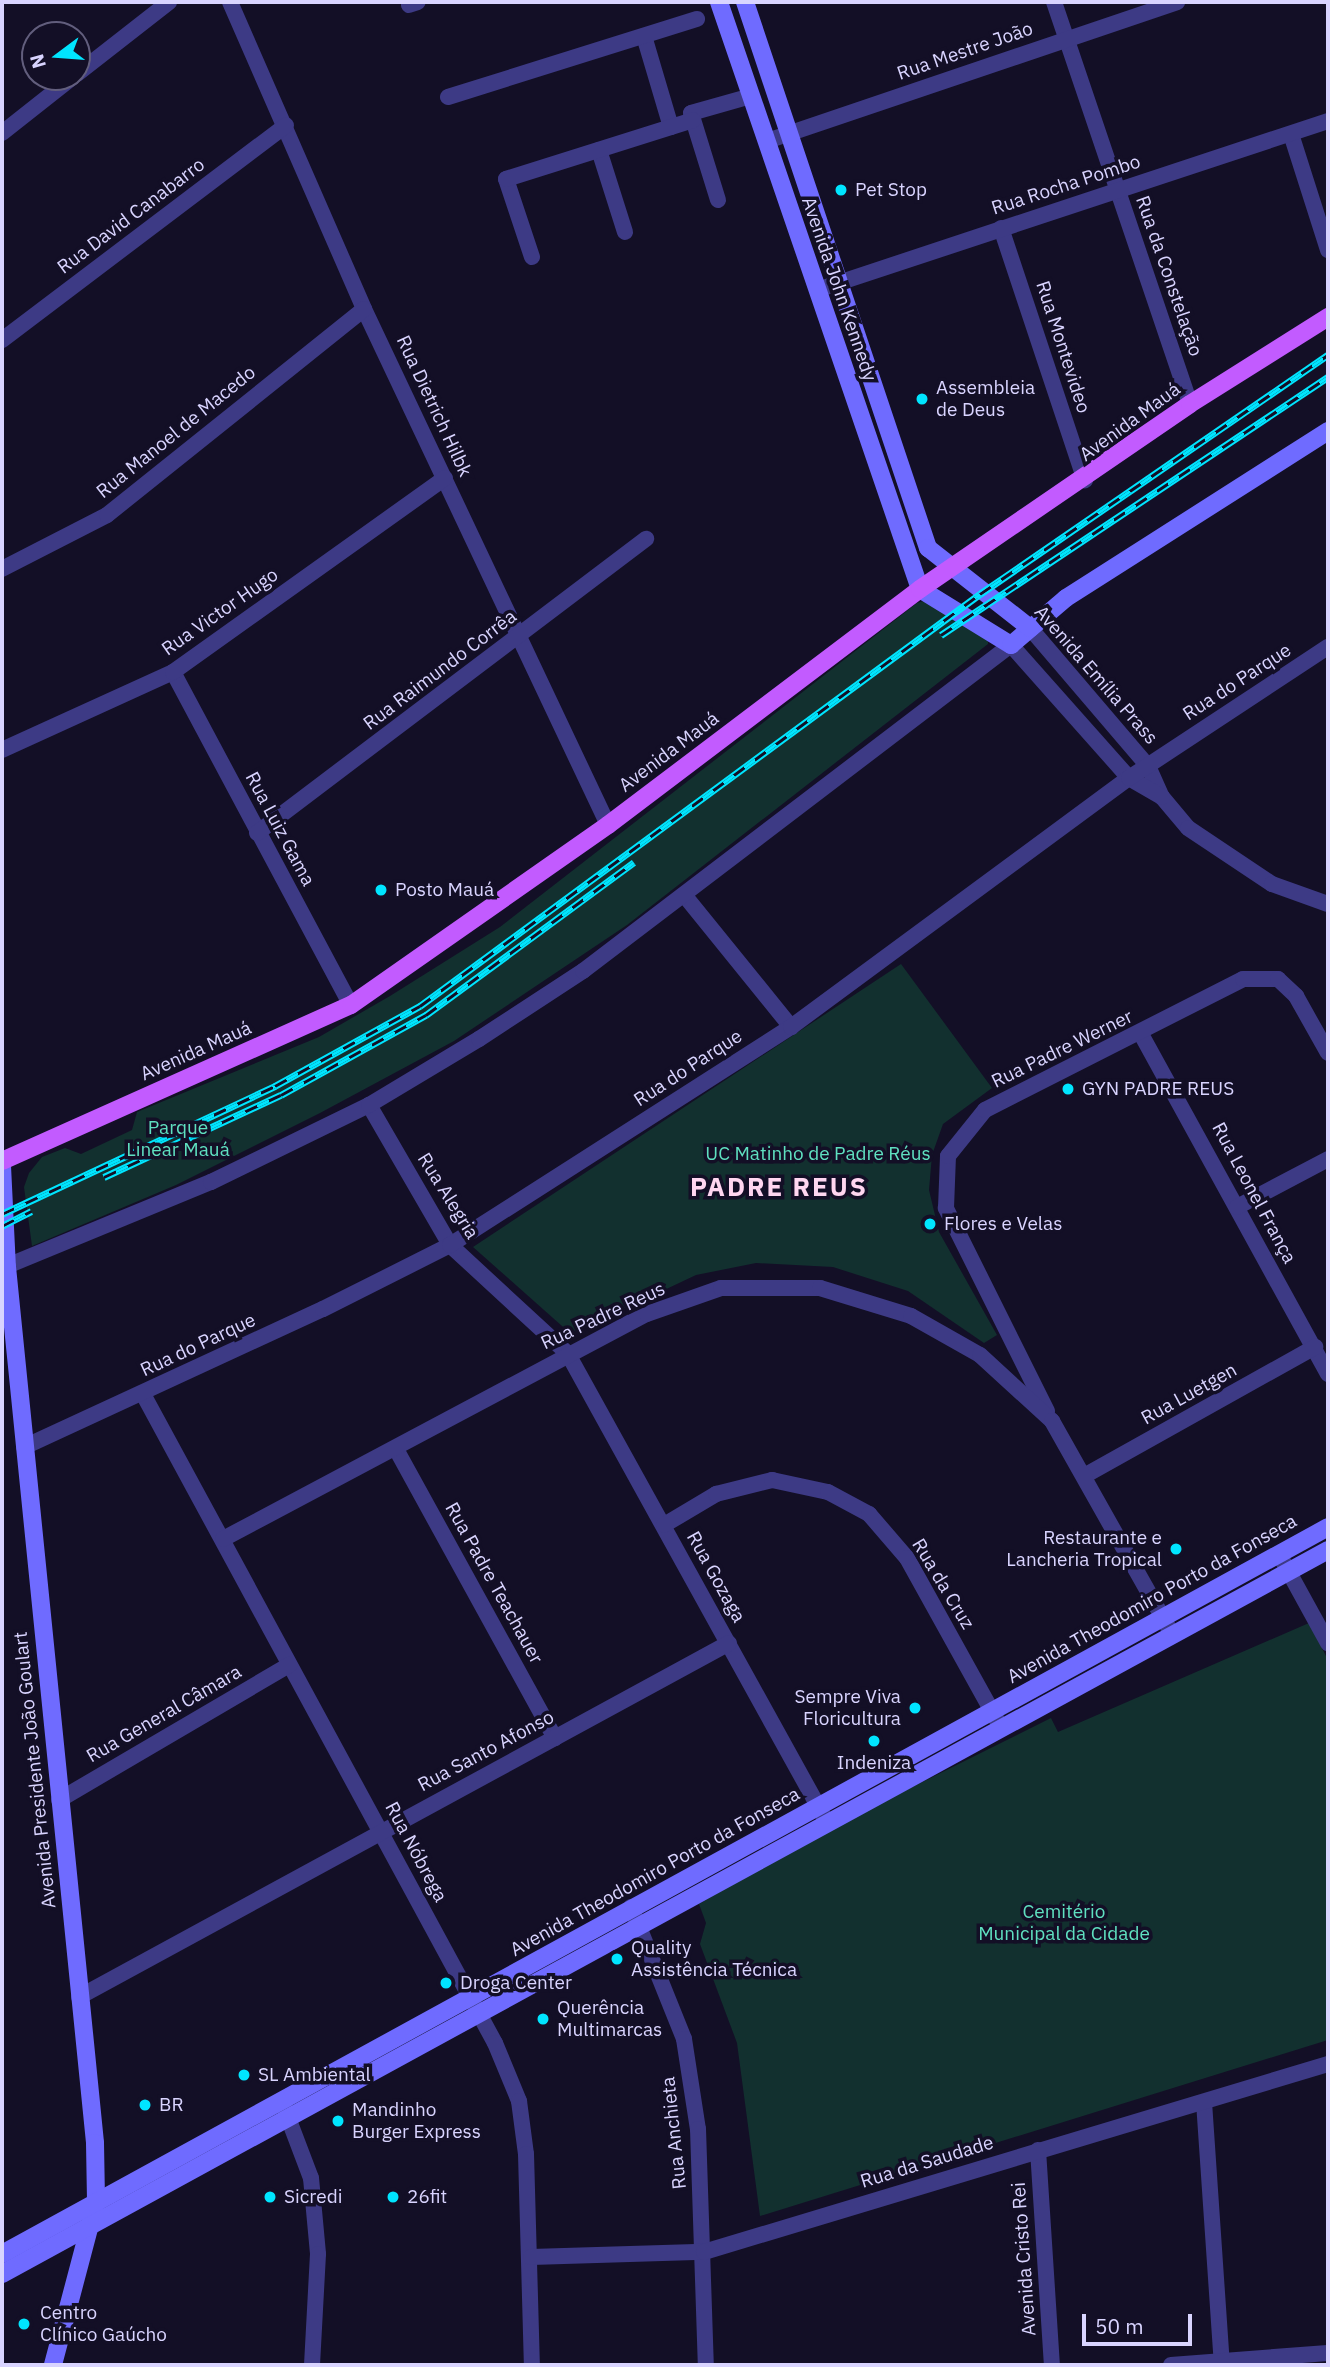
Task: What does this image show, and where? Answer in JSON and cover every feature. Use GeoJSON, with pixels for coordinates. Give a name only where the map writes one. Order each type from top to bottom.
{"type":"FeatureCollection","features":[{"type":"Feature","properties":{"kind":"main road","name":"Avenida John Kennedy"},"geometry":{"type":"LineString","coordinates":[[719,2],[920,589]]}},
{"type":"Feature","properties":{"kind":"main road","name":"Avenida John Kennedy"},"geometry":{"type":"LineString","coordinates":[[745,2],[929,548],[952,567]]}},
{"type":"Feature","properties":{"kind":"main road","name":"Avenida Mauá"},"geometry":{"type":"LineString","coordinates":[[2,1163],[351,1005],[608,825],[920,589],[1085,480],[1190,404],[1328,317]]}},
{"type":"Feature","properties":{"kind":"main road"},"geometry":{"type":"LineString","coordinates":[[1011,645],[1066,598],[1328,431]]}},
{"type":"Feature","properties":{"kind":"main road","name":"Avenida Emília Prass"},"geometry":{"type":"LineString","coordinates":[[952,567],[1030,628]]}},
{"type":"Feature","properties":{"kind":"main road","name":"Avenida Emília Prass"},"geometry":{"type":"LineString","coordinates":[[920,589],[1011,645]]}},
{"type":"Feature","properties":{"kind":"main road","name":"Avenida Presidente João Goulart"},"geometry":{"type":"LineString","coordinates":[[2,1163],[4,1268],[95,2143],[96,2202],[53,2365]]}},
{"type":"Feature","properties":{"kind":"main road","name":"Avenida Theodomiro Porto da Fonseca"},"geometry":{"type":"LineString","coordinates":[[1167,1626],[1224,1584],[1328,1527]]}},
{"type":"Feature","properties":{"kind":"main road","name":"Avenida Theodomiro Porto da Fonseca"},"geometry":{"type":"LineString","coordinates":[[2,2274],[11,2256],[96,2202],[279,2099],[471,1998],[692,1874],[759,1848],[1167,1626],[1234,1601],[1328,1550]]}},
{"type":"Feature","properties":{"kind":"main road"},"geometry":{"type":"LineString","coordinates":[[1224,1584],[1234,1601]]}},
{"type":"Feature","properties":{"kind":"main road","name":"Avenida Theodomiro Porto da Fonseca"},"geometry":{"type":"LineString","coordinates":[[11,2256],[88,2229],[481,2016],[701,1890],[759,1848]]}},
{"type":"Feature","properties":{"kind":"main road"},"geometry":{"type":"LineString","coordinates":[[692,1874],[701,1890]]}},
{"type":"Feature","properties":{"kind":"main road"},"geometry":{"type":"LineString","coordinates":[[574,1939],[584,1955]]}},
{"type":"Feature","properties":{"kind":"main road"},"geometry":{"type":"LineString","coordinates":[[528,1966],[539,1982]]}},
{"type":"Feature","properties":{"kind":"main road"},"geometry":{"type":"LineString","coordinates":[[396,2038],[407,2056]]}},
{"type":"Feature","properties":{"kind":"main road"},"geometry":{"type":"LineString","coordinates":[[328,2073],[340,2092]]}},
{"type":"Feature","properties":{"kind":"main road"},"geometry":{"type":"LineString","coordinates":[[220,2132],[231,2151]]}},
{"type":"Feature","properties":{"kind":"main road"},"geometry":{"type":"LineString","coordinates":[[145,2174],[156,2193]]}},
{"type":"Feature","properties":{"kind":"street"},"geometry":{"type":"LineString","coordinates":[[91,63],[169,2]]}},
{"type":"Feature","properties":{"kind":"street","name":"Rua Dietrich Hilbk"},"geometry":{"type":"LineString","coordinates":[[230,2],[365,309],[608,825]]}},
{"type":"Feature","properties":{"kind":"street","name":"Rua da Constelação"},"geometry":{"type":"LineString","coordinates":[[1054,2],[1190,404]]}},
{"type":"Feature","properties":{"kind":"street","name":"Rua Mestre João"},"geometry":{"type":"LineString","coordinates":[[767,141],[1177,2]]}},
{"type":"Feature","properties":{"kind":"street"},"geometry":{"type":"LineString","coordinates":[[448,97],[697,19]]}},
{"type":"Feature","properties":{"kind":"street"},"geometry":{"type":"LineString","coordinates":[[644,36],[671,127]]}},
{"type":"Feature","properties":{"kind":"street"},"geometry":{"type":"LineString","coordinates":[[2,133],[55,91]]}},
{"type":"Feature","properties":{"kind":"street"},"geometry":{"type":"LineString","coordinates":[[718,200],[691,113],[751,96]]}},
{"type":"Feature","properties":{"kind":"street"},"geometry":{"type":"LineString","coordinates":[[532,257],[506,179],[693,120]]}},
{"type":"Feature","properties":{"kind":"street","name":"Rua Rocha Pombo"},"geometry":{"type":"LineString","coordinates":[[817,290],[1328,121]]}},
{"type":"Feature","properties":{"kind":"street","name":"Rua David Canabarro"},"geometry":{"type":"LineString","coordinates":[[2,340],[286,125]]}},
{"type":"Feature","properties":{"kind":"street"},"geometry":{"type":"LineString","coordinates":[[1291,134],[1328,250]]}},
{"type":"Feature","properties":{"kind":"street"},"geometry":{"type":"LineString","coordinates":[[599,150],[625,232]]}},
{"type":"Feature","properties":{"kind":"street","name":"Rua Montevideo"},"geometry":{"type":"LineString","coordinates":[[1001,228],[1085,480]]}},
{"type":"Feature","properties":{"kind":"street","name":"Rua Manoel de Macedo"},"geometry":{"type":"LineString","coordinates":[[2,569],[107,514],[365,309]]}},
{"type":"Feature","properties":{"kind":"street","name":"Rua Victor Hugo"},"geometry":{"type":"LineString","coordinates":[[2,750],[173,672],[445,478]]}},
{"type":"Feature","properties":{"kind":"street","name":"Rua Raimundo Corrêa"},"geometry":{"type":"LineString","coordinates":[[257,833],[646,539]]}},
{"type":"Feature","properties":{"kind":"street","name":"Avenida Emília Prass"},"geometry":{"type":"LineString","coordinates":[[1030,628],[1148,766],[1162,797],[1188,828],[1234,862],[1272,884],[1328,904]]}},
{"type":"Feature","properties":{"kind":"street"},"geometry":{"type":"LineString","coordinates":[[4,1268],[211,1182],[369,1105],[583,971],[685,896],[1011,645]]}},
{"type":"Feature","properties":{"kind":"street","name":"Avenida Emília Prass"},"geometry":{"type":"LineString","coordinates":[[1011,645],[1129,778],[1162,797]]}},
{"type":"Feature","properties":{"kind":"street","name":"Rua do Parque"},"geometry":{"type":"LineString","coordinates":[[24,1447],[143,1394],[450,1245],[791,1027],[1129,778],[1328,647]]}},
{"type":"Feature","properties":{"kind":"street","name":"Rua Luiz Gama"},"geometry":{"type":"LineString","coordinates":[[173,672],[351,1005]]}},
{"type":"Feature","properties":{"kind":"street"},"geometry":{"type":"LineString","coordinates":[[685,896],[791,1027]]}},
{"type":"Feature","properties":{"kind":"street","name":"Rua Padre Werner"},"geometry":{"type":"LineString","coordinates":[[1052,1421],[946,1208],[948,1156],[985,1111],[1142,1034],[1243,979],[1279,979],[1296,996],[1328,1053]]}},
{"type":"Feature","properties":{"kind":"street","name":"Rua Leonel França"},"geometry":{"type":"LineString","coordinates":[[1142,1034],[1328,1374]]}},
{"type":"Feature","properties":{"kind":"street","name":"Rua Alegria"},"geometry":{"type":"LineString","coordinates":[[369,1105],[450,1245],[568,1354]]}},
{"type":"Feature","properties":{"kind":"street"},"geometry":{"type":"LineString","coordinates":[[1237,1207],[1328,1160]]}},
{"type":"Feature","properties":{"kind":"street","name":"Rua Padre Reus"},"geometry":{"type":"LineString","coordinates":[[222,1539],[647,1314],[721,1288],[820,1288],[911,1316],[980,1355],[1052,1421],[1167,1626]]}},
{"type":"Feature","properties":{"kind":"street","name":"Rua Luetgen"},"geometry":{"type":"LineString","coordinates":[[1084,1476],[1315,1348]]}},
{"type":"Feature","properties":{"kind":"street","name":"Rua Gozaga"},"geometry":{"type":"LineString","coordinates":[[568,1354],[822,1814]]}},
{"type":"Feature","properties":{"kind":"street","name":"Rua Nóbrega"},"geometry":{"type":"LineString","coordinates":[[143,1394],[481,2016],[519,2101],[531,2257],[532,2365]]}},
{"type":"Feature","properties":{"kind":"street","name":"Rua Padre Teachauer"},"geometry":{"type":"LineString","coordinates":[[396,1449],[555,1738]]}},
{"type":"Feature","properties":{"kind":"street","name":"Rua da Cruz"},"geometry":{"type":"LineString","coordinates":[[664,1525],[716,1494],[772,1480],[828,1492],[869,1514],[907,1558],[995,1719]]}},
{"type":"Feature","properties":{"kind":"street"},"geometry":{"type":"LineString","coordinates":[[1279,1554],[1328,1643]]}},
{"type":"Feature","properties":{"kind":"street","name":"Rua Santo Afonso"},"geometry":{"type":"LineString","coordinates":[[79,1997],[729,1643]]}},
{"type":"Feature","properties":{"kind":"street","name":"Rua General Câmara"},"geometry":{"type":"LineString","coordinates":[[60,1800],[289,1665]]}},
{"type":"Feature","properties":{"kind":"street","name":"Rua Anchieta"},"geometry":{"type":"LineString","coordinates":[[631,1907],[640,1923],[684,2039],[698,2129],[706,2365]]}},
{"type":"Feature","properties":{"kind":"street","name":"Rua da Saudade"},"geometry":{"type":"LineString","coordinates":[[531,2257],[704,2252],[1328,2064]]}},
{"type":"Feature","properties":{"kind":"street"},"geometry":{"type":"LineString","coordinates":[[279,2099],[291,2118],[311,2178],[317,2242],[312,2365]]}},
{"type":"Feature","properties":{"kind":"street"},"geometry":{"type":"LineString","coordinates":[[1204,2102],[1222,2364]]}},
{"type":"Feature","properties":{"kind":"street","name":"Avenida Cristo Rei"},"geometry":{"type":"LineString","coordinates":[[1038,2150],[1052,2365]]}},
{"type":"Feature","properties":{"kind":"street"},"geometry":{"type":"LineString","coordinates":[[1171,2365],[1222,2364],[1328,2353]]}},
{"type":"Feature","properties":{"kind":"green space","name":"Parque Linear Mauá"},"geometry":{"type":"Polygon","coordinates":[[[927,600],[988,638],[988,644],[627,925],[454,1041],[320,1113],[176,1185],[32,1246],[24,1187],[29,1173],[42,1157],[65,1148],[81,1154],[132,1130],[137,1112],[319,1037],[500,927],[917,603],[927,600]]]}},
{"type":"Feature","properties":{"kind":"green space","name":"UC Matinho de Padre Réus"},"geometry":{"type":"Polygon","coordinates":[[[901,964],[992,1088],[943,1124],[932,1155],[929,1190],[939,1232],[997,1335],[984,1343],[908,1291],[833,1267],[756,1263],[696,1275],[571,1334],[473,1247],[901,964]]]}},
{"type":"Feature","properties":{"kind":"green space","name":"Cemitério Municipal da Cidade"},"geometry":{"type":"Polygon","coordinates":[[[1309,1623],[1328,1660],[1328,2040],[760,2216],[737,2043],[700,1944],[706,1923],[699,1904],[838,1824],[1051,1718],[1058,1732],[1309,1623]]]}},
{"type":"Feature","properties":{"kind":"railway"},"geometry":{"type":"LineString","coordinates":[[2,1214],[275,1086],[420,1006],[980,594],[1328,355]]}},
{"type":"Feature","properties":{"kind":"railway"},"geometry":{"type":"LineString","coordinates":[[941,635],[1328,377]]}},
{"type":"Feature","properties":{"kind":"railway"},"geometry":{"type":"LineString","coordinates":[[104,1177],[281,1095],[426,1015],[634,862]]}},
{"type":"Feature","properties":{"kind":"railway"},"geometry":{"type":"LineString","coordinates":[[2,1226],[31,1211]]}},
{"type":"Feature","properties":{"kind":"place","name":"Pet Stop"},"geometry":{"type":"Point","coordinates":[841,190]}},
{"type":"Feature","properties":{"kind":"place","name":"Assembleia de Deus"},"geometry":{"type":"Point","coordinates":[922,399]}},
{"type":"Feature","properties":{"kind":"place","name":"Posto Mauá"},"geometry":{"type":"Point","coordinates":[381,890]}},
{"type":"Feature","properties":{"kind":"place","name":"GYN PADRE REUS"},"geometry":{"type":"Point","coordinates":[1068,1089]}},
{"type":"Feature","properties":{"kind":"place","name":"Flores e Velas"},"geometry":{"type":"Point","coordinates":[930,1224]}},
{"type":"Feature","properties":{"kind":"place","name":"Restaurante e Lancheria Tropical"},"geometry":{"type":"Point","coordinates":[1176,1549]}},
{"type":"Feature","properties":{"kind":"place","name":"Sempre Viva Floricultura"},"geometry":{"type":"Point","coordinates":[915,1708]}},
{"type":"Feature","properties":{"kind":"place","name":"Indeniza"},"geometry":{"type":"Point","coordinates":[874,1741]}},
{"type":"Feature","properties":{"kind":"place","name":"Quality Assistência Técnica"},"geometry":{"type":"Point","coordinates":[617,1959]}},
{"type":"Feature","properties":{"kind":"place","name":"Droga Center"},"geometry":{"type":"Point","coordinates":[446,1983]}},
{"type":"Feature","properties":{"kind":"place","name":"Querência Multimarcas"},"geometry":{"type":"Point","coordinates":[543,2019]}},
{"type":"Feature","properties":{"kind":"place","name":"SL Ambiental"},"geometry":{"type":"Point","coordinates":[244,2075]}},
{"type":"Feature","properties":{"kind":"place","name":"BR"},"geometry":{"type":"Point","coordinates":[145,2105]}},
{"type":"Feature","properties":{"kind":"place","name":"Mandinho Burger Express"},"geometry":{"type":"Point","coordinates":[338,2121]}},
{"type":"Feature","properties":{"kind":"place","name":"Sicredi"},"geometry":{"type":"Point","coordinates":[270,2197]}},
{"type":"Feature","properties":{"kind":"place","name":"26fit"},"geometry":{"type":"Point","coordinates":[393,2197]}},
{"type":"Feature","properties":{"kind":"place","name":"Centro Clínico Gaúcho"},"geometry":{"type":"Point","coordinates":[24,2324]}},
{"type":"Feature","properties":{"kind":"district","name":"PADRE REUS"},"geometry":{"type":"Point","coordinates":[779,1187]}}]}
